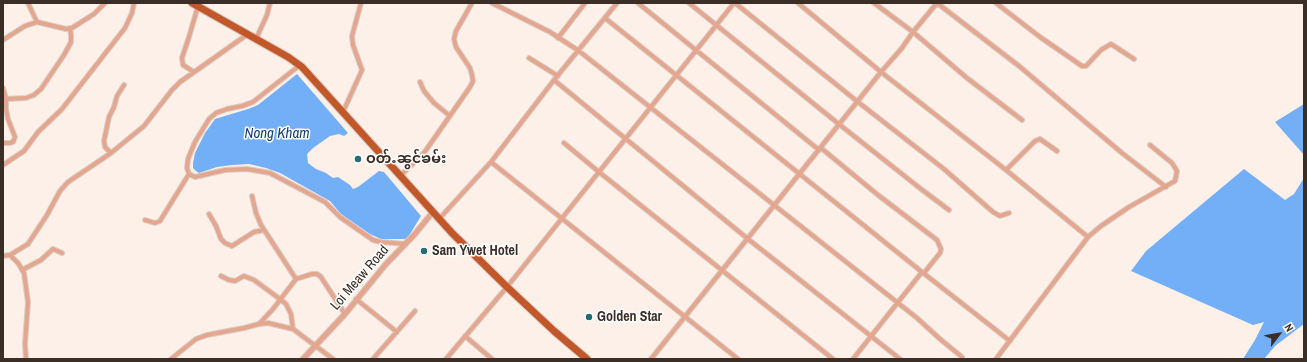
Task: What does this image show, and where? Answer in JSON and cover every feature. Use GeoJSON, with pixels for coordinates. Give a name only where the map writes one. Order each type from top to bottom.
{"type":"FeatureCollection","features":[{"type":"Feature","properties":{"kind":"highway"},"geometry":{"type":"LineString","coordinates":[[195,4],[300,65],[439,219],[507,287],[554,331],[587,359]]}},
{"type":"Feature","properties":{"kind":"street"},"geometry":{"type":"LineString","coordinates":[[28,3],[37,22]]}},
{"type":"Feature","properties":{"kind":"street"},"geometry":{"type":"LineString","coordinates":[[3,40],[25,26],[37,22],[66,29],[70,28],[94,14],[105,3]]}},
{"type":"Feature","properties":{"kind":"street"},"geometry":{"type":"LineString","coordinates":[[3,165],[24,151],[38,132],[62,109],[125,28],[132,13],[134,3]]}},
{"type":"Feature","properties":{"kind":"street"},"geometry":{"type":"LineString","coordinates":[[256,39],[267,15],[270,3]]}},
{"type":"Feature","properties":{"kind":"street"},"geometry":{"type":"LineString","coordinates":[[343,112],[362,70],[353,45],[352,36],[361,3]]}},
{"type":"Feature","properties":{"kind":"street"},"geometry":{"type":"LineString","coordinates":[[400,176],[424,153],[470,87],[472,75],[470,68],[460,55],[454,38],[456,31],[472,3]]}},
{"type":"Feature","properties":{"kind":"street"},"geometry":{"type":"LineString","coordinates":[[492,3],[579,50],[917,318],[940,340],[962,357]]}},
{"type":"Feature","properties":{"kind":"street"},"geometry":{"type":"LineString","coordinates":[[558,38],[586,3]]}},
{"type":"Feature","properties":{"kind":"street"},"geometry":{"type":"LineString","coordinates":[[439,219],[491,162],[554,80],[617,3]]}},
{"type":"Feature","properties":{"kind":"street"},"geometry":{"type":"LineString","coordinates":[[638,3],[878,195],[937,240],[941,249],[940,253],[870,336],[853,359]]}},
{"type":"Feature","properties":{"kind":"street"},"geometry":{"type":"LineString","coordinates":[[689,3],[921,190],[949,210]]}},
{"type":"Feature","properties":{"kind":"street"},"geometry":{"type":"LineString","coordinates":[[446,359],[507,287],[735,3],[944,169],[997,214],[1000,216],[1009,213]]}},
{"type":"Feature","properties":{"kind":"street"},"geometry":{"type":"LineString","coordinates":[[798,3],[881,72],[1006,170],[1088,237]]}},
{"type":"Feature","properties":{"kind":"street"},"geometry":{"type":"LineString","coordinates":[[874,3],[913,32],[967,78],[1022,120]]}},
{"type":"Feature","properties":{"kind":"street"},"geometry":{"type":"LineString","coordinates":[[651,359],[937,3],[1019,66],[1122,153],[1166,187]]}},
{"type":"Feature","properties":{"kind":"street"},"geometry":{"type":"LineString","coordinates":[[996,3],[1040,37],[1082,66],[1086,66],[1101,50],[1111,44],[1134,59]]}},
{"type":"Feature","properties":{"kind":"street"},"geometry":{"type":"LineString","coordinates":[[194,72],[183,65],[182,58],[195,4]]}},
{"type":"Feature","properties":{"kind":"street"},"geometry":{"type":"LineString","coordinates":[[605,18],[1010,341]]}},
{"type":"Feature","properties":{"kind":"street"},"geometry":{"type":"LineString","coordinates":[[6,99],[26,98],[34,95],[41,89],[70,42],[70,28]]}},
{"type":"Feature","properties":{"kind":"street"},"geometry":{"type":"LineString","coordinates":[[3,256],[10,255],[28,244],[60,191],[68,182],[111,153],[144,126],[180,82],[248,34]]}},
{"type":"Feature","properties":{"kind":"street"},"geometry":{"type":"LineString","coordinates":[[529,58],[558,76]]}},
{"type":"Feature","properties":{"kind":"street"},"geometry":{"type":"LineString","coordinates":[[300,65],[253,102],[216,113],[208,119],[194,142],[188,159],[187,168],[189,174],[195,177],[225,170],[247,169],[270,173],[325,202],[349,224],[373,240],[406,244]]}},
{"type":"Feature","properties":{"kind":"street"},"geometry":{"type":"LineString","coordinates":[[554,80],[748,239],[900,359]]}},
{"type":"Feature","properties":{"kind":"street"},"geometry":{"type":"LineString","coordinates":[[420,82],[424,91],[434,103],[450,116]]}},
{"type":"Feature","properties":{"kind":"street"},"geometry":{"type":"LineString","coordinates":[[111,153],[105,147],[104,141],[109,117],[117,96],[124,85]]}},
{"type":"Feature","properties":{"kind":"street"},"geometry":{"type":"LineString","coordinates":[[3,88],[6,99],[8,119],[16,136],[10,144],[3,143]]}},
{"type":"Feature","properties":{"kind":"street"},"geometry":{"type":"LineString","coordinates":[[1006,170],[1035,141],[1040,139],[1057,151]]}},
{"type":"Feature","properties":{"kind":"street"},"geometry":{"type":"LineString","coordinates":[[564,143],[834,359]]}},
{"type":"Feature","properties":{"kind":"street"},"geometry":{"type":"LineString","coordinates":[[996,359],[1088,237],[1101,226],[1129,207],[1175,181],[1177,171],[1172,163],[1150,145]]}},
{"type":"Feature","properties":{"kind":"street"},"geometry":{"type":"LineString","coordinates":[[491,162],[738,359]]}},
{"type":"Feature","properties":{"kind":"street"},"geometry":{"type":"LineString","coordinates":[[145,220],[154,223],[160,221],[189,174]]}},
{"type":"Feature","properties":{"kind":"street"},"geometry":{"type":"LineString","coordinates":[[252,196],[256,214],[264,230],[296,279]]}},
{"type":"Feature","properties":{"kind":"street","name":"Loi Meaw Road"},"geometry":{"type":"LineString","coordinates":[[303,359],[345,314],[386,264],[406,244],[433,212]]}},
{"type":"Feature","properties":{"kind":"street"},"geometry":{"type":"LineString","coordinates":[[209,214],[221,239],[225,243],[232,246],[254,232],[264,230]]}},
{"type":"Feature","properties":{"kind":"street"},"geometry":{"type":"LineString","coordinates":[[22,270],[41,260],[53,249],[62,253]]}},
{"type":"Feature","properties":{"kind":"street"},"geometry":{"type":"LineString","coordinates":[[10,255],[18,262],[25,279],[28,302],[25,344],[26,359]]}},
{"type":"Feature","properties":{"kind":"street"},"geometry":{"type":"LineString","coordinates":[[259,324],[296,279],[312,274],[317,274],[321,277],[345,314]]}},
{"type":"Feature","properties":{"kind":"street"},"geometry":{"type":"LineString","coordinates":[[221,276],[235,281],[244,276],[254,280],[280,299],[286,304],[291,314],[293,329]]}},
{"type":"Feature","properties":{"kind":"street"},"geometry":{"type":"LineString","coordinates":[[356,299],[397,332]]}},
{"type":"Feature","properties":{"kind":"street"},"geometry":{"type":"LineString","coordinates":[[373,359],[415,311]]}},
{"type":"Feature","properties":{"kind":"street"},"geometry":{"type":"LineString","coordinates":[[171,359],[196,339],[207,334],[259,324],[268,324],[293,329],[333,359]]}},
{"type":"Feature","properties":{"kind":"street"},"geometry":{"type":"LineString","coordinates":[[465,336],[492,359]]}},
{"type":"Feature","properties":{"kind":"water","name":"Nong Kham"},"geometry":{"type":"Polygon","coordinates":[[[297,74],[348,133],[344,136],[339,134],[330,136],[313,148],[307,154],[308,163],[333,178],[338,177],[350,185],[353,189],[358,187],[379,171],[384,172],[421,216],[407,239],[381,239],[370,234],[341,214],[330,201],[280,173],[266,168],[249,164],[232,165],[217,167],[199,173],[193,168],[195,153],[205,133],[215,119],[258,105],[297,74]]]}},
{"type":"Feature","properties":{"kind":"water"},"geometry":{"type":"Polygon","coordinates":[[[1304,104],[1304,155],[1275,122],[1304,104]]]}},
{"type":"Feature","properties":{"kind":"water"},"geometry":{"type":"Polygon","coordinates":[[[1244,169],[1285,200],[1294,194],[1304,178],[1304,324],[1275,346],[1264,359],[1243,359],[1264,322],[1253,325],[1131,271],[1146,251],[1244,169]]]}},
{"type":"Feature","properties":{"kind":"place","name":"ဝတ်ႉၼွင်ၶမ်း"},"geometry":{"type":"Point","coordinates":[358,159]}},
{"type":"Feature","properties":{"kind":"place","name":"Sam Ywet Hotel"},"geometry":{"type":"Point","coordinates":[424,251]}},
{"type":"Feature","properties":{"kind":"place","name":"Golden Star"},"geometry":{"type":"Point","coordinates":[589,317]}}]}
